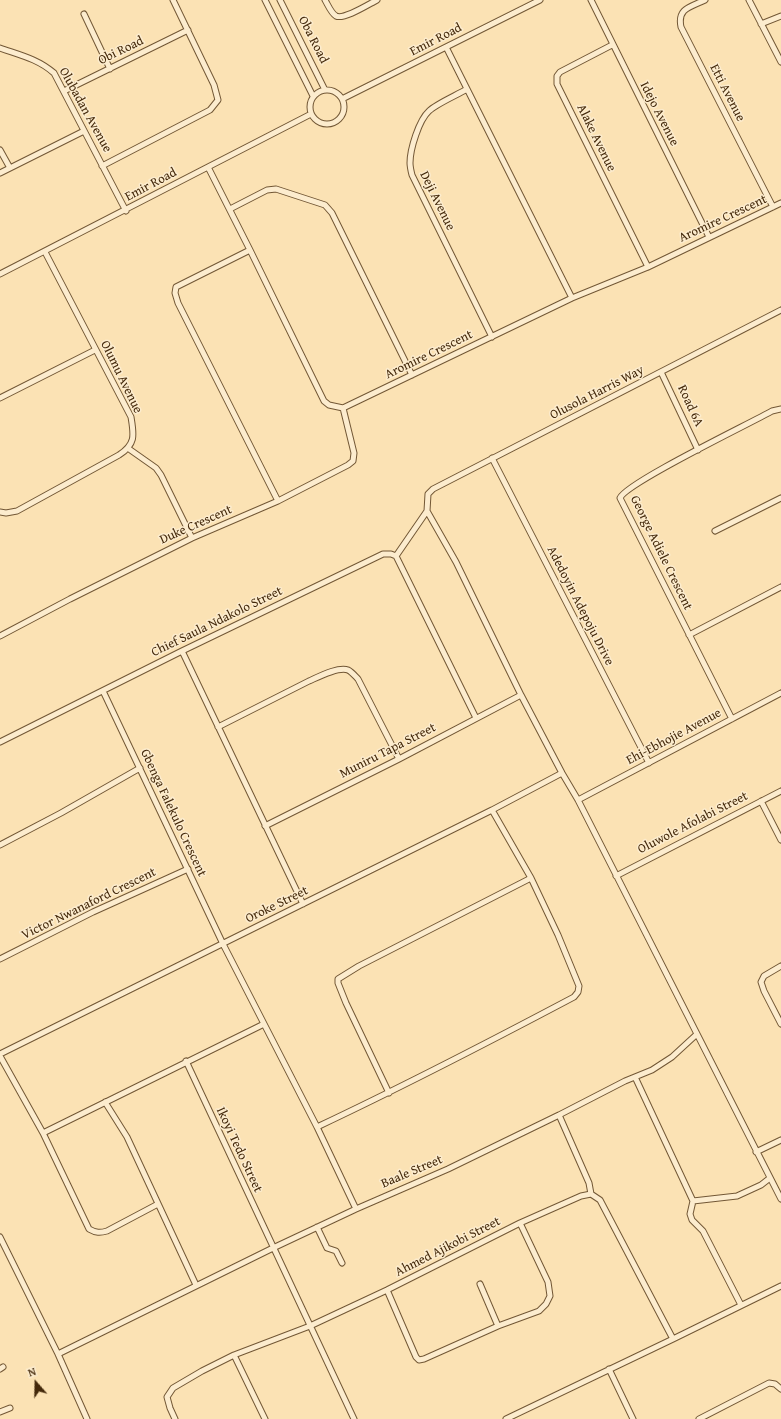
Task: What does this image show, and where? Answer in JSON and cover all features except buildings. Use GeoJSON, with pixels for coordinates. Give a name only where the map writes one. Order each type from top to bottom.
{"type":"FeatureCollection","features":[{"type":"Feature","properties":{"kind":"street"},"geometry":{"type":"LineString","coordinates":[[102,166],[210,110],[215,106],[218,100],[214,85],[173,0]]}},
{"type":"Feature","properties":{"kind":"street"},"geometry":{"type":"LineString","coordinates":[[265,0],[314,96]]}},
{"type":"Feature","properties":{"kind":"street","name":"Oba Road"},"geometry":{"type":"LineString","coordinates":[[280,0],[326,90]]}},
{"type":"Feature","properties":{"kind":"street"},"geometry":{"type":"LineString","coordinates":[[326,0],[337,17],[344,17],[377,0]]}},
{"type":"Feature","properties":{"kind":"street","name":"Emir Road"},"geometry":{"type":"LineString","coordinates":[[342,99],[540,0]]}},
{"type":"Feature","properties":{"kind":"street","name":"Idejo Avenue"},"geometry":{"type":"LineString","coordinates":[[591,0],[709,237]]}},
{"type":"Feature","properties":{"kind":"street","name":"Etti Avenue"},"geometry":{"type":"LineString","coordinates":[[705,0],[684,10],[679,19],[681,27],[773,207]]}},
{"type":"Feature","properties":{"kind":"street"},"geometry":{"type":"LineString","coordinates":[[749,0],[781,62]]}},
{"type":"Feature","properties":{"kind":"street"},"geometry":{"type":"LineString","coordinates":[[84,14],[110,69]]}},
{"type":"Feature","properties":{"kind":"street"},"geometry":{"type":"LineString","coordinates":[[761,24],[781,16]]}},
{"type":"Feature","properties":{"kind":"street","name":"Obi Road"},"geometry":{"type":"LineString","coordinates":[[64,91],[188,30]]}},
{"type":"Feature","properties":{"kind":"street","name":"Alake Avenue"},"geometry":{"type":"LineString","coordinates":[[612,44],[560,72],[557,84],[648,267]]}},
{"type":"Feature","properties":{"kind":"street"},"geometry":{"type":"LineString","coordinates":[[446,47],[572,298]]}},
{"type":"Feature","properties":{"kind":"street","name":"Olubadan Avenue"},"geometry":{"type":"LineString","coordinates":[[0,48],[36,60],[45,65],[54,73],[126,210]]}},
{"type":"Feature","properties":{"kind":"street"},"geometry":{"type":"LineString","coordinates":[[326,90],[335,92],[342,99],[344,110],[342,115],[334,122],[323,124],[318,122],[311,114],[310,105],[314,96],[320,91],[326,90]]}},
{"type":"Feature","properties":{"kind":"street","name":"Deji Avenue"},"geometry":{"type":"LineString","coordinates":[[467,90],[429,111],[420,124],[410,154],[410,164],[412,175],[492,337]]}},
{"type":"Feature","properties":{"kind":"street","name":"Emir Road"},"geometry":{"type":"LineString","coordinates":[[0,274],[311,114]]}},
{"type":"Feature","properties":{"kind":"street"},"geometry":{"type":"LineString","coordinates":[[0,173],[84,130]]}},
{"type":"Feature","properties":{"kind":"street"},"geometry":{"type":"LineString","coordinates":[[0,150],[10,168]]}},
{"type":"Feature","properties":{"kind":"street"},"geometry":{"type":"LineString","coordinates":[[208,167],[324,401],[329,405],[343,408]]}},
{"type":"Feature","properties":{"kind":"street"},"geometry":{"type":"LineString","coordinates":[[230,209],[267,190],[285,192],[325,205],[332,213],[412,375]]}},
{"type":"Feature","properties":{"kind":"street","name":"Aromire Crescent"},"geometry":{"type":"LineString","coordinates":[[343,408],[572,298],[648,267],[781,203]]}},
{"type":"Feature","properties":{"kind":"street"},"geometry":{"type":"LineString","coordinates":[[250,250],[176,287],[175,293],[178,303],[278,501]]}},
{"type":"Feature","properties":{"kind":"street","name":"Olumu Avenue"},"geometry":{"type":"LineString","coordinates":[[45,252],[131,417],[133,433],[129,449]]}},
{"type":"Feature","properties":{"kind":"street","name":"Olusola Harris Way"},"geometry":{"type":"LineString","coordinates":[[427,511],[428,494],[433,489],[781,310]]}},
{"type":"Feature","properties":{"kind":"street"},"geometry":{"type":"LineString","coordinates":[[0,398],[96,350]]}},
{"type":"Feature","properties":{"kind":"street","name":"Road 6A"},"geometry":{"type":"LineString","coordinates":[[661,372],[698,450]]}},
{"type":"Feature","properties":{"kind":"street","name":"Duke Crescent"},"geometry":{"type":"LineString","coordinates":[[0,636],[192,538],[278,501],[348,465],[352,461],[354,453],[343,408]]}},
{"type":"Feature","properties":{"kind":"street","name":"George Adiele Crescent"},"geometry":{"type":"LineString","coordinates":[[732,719],[620,498],[629,488],[698,450],[772,412],[781,409]]}},
{"type":"Feature","properties":{"kind":"street"},"geometry":{"type":"LineString","coordinates":[[0,512],[6,513],[17,511],[129,449],[156,468],[161,475],[192,538]]}},
{"type":"Feature","properties":{"kind":"street","name":"Adedoyin Adepoju Drive"},"geometry":{"type":"LineString","coordinates":[[492,458],[649,763]]}},
{"type":"Feature","properties":{"kind":"street"},"geometry":{"type":"LineString","coordinates":[[715,531],[781,498]]}},
{"type":"Feature","properties":{"kind":"street"},"geometry":{"type":"LineString","coordinates":[[476,718],[396,556],[427,511],[456,562],[521,695],[578,800],[781,1199]]}},
{"type":"Feature","properties":{"kind":"street","name":"Chief Saula Ndakolo Street"},"geometry":{"type":"LineString","coordinates":[[0,742],[182,651],[383,554],[391,554],[396,556]]}},
{"type":"Feature","properties":{"kind":"street"},"geometry":{"type":"LineString","coordinates":[[690,635],[781,587]]}},
{"type":"Feature","properties":{"kind":"street"},"geometry":{"type":"LineString","coordinates":[[182,651],[302,904]]}},
{"type":"Feature","properties":{"kind":"street"},"geometry":{"type":"LineString","coordinates":[[218,727],[316,678],[341,669],[349,670],[358,679],[399,759]]}},
{"type":"Feature","properties":{"kind":"street","name":"Gbenga Falekulo Crescent"},"geometry":{"type":"LineString","coordinates":[[103,691],[223,944],[317,1127],[356,1209]]}},
{"type":"Feature","properties":{"kind":"street","name":"Ehi-Ebhojie Avenue"},"geometry":{"type":"LineString","coordinates":[[578,800],[781,693]]}},
{"type":"Feature","properties":{"kind":"street","name":"Muniru Tapa Street"},"geometry":{"type":"LineString","coordinates":[[265,826],[399,759],[521,695]]}},
{"type":"Feature","properties":{"kind":"street"},"geometry":{"type":"LineString","coordinates":[[0,845],[61,813],[140,768]]}},
{"type":"Feature","properties":{"kind":"street","name":"Oroke Street"},"geometry":{"type":"LineString","coordinates":[[0,1055],[492,810],[562,773]]}},
{"type":"Feature","properties":{"kind":"street","name":"Oluwole Afolabi Street"},"geometry":{"type":"LineString","coordinates":[[616,876],[781,791]]}},
{"type":"Feature","properties":{"kind":"street"},"geometry":{"type":"LineString","coordinates":[[761,801],[781,840]]}},
{"type":"Feature","properties":{"kind":"street"},"geometry":{"type":"LineString","coordinates":[[317,1127],[389,1093],[574,997],[578,992],[579,986],[558,935],[531,878],[492,810]]}},
{"type":"Feature","properties":{"kind":"street","name":"Victor Nwanaford Crescent"},"geometry":{"type":"LineString","coordinates":[[0,959],[93,912],[188,869]]}},
{"type":"Feature","properties":{"kind":"street"},"geometry":{"type":"LineString","coordinates":[[389,1093],[346,1003],[338,983],[338,979],[359,966],[531,878]]}},
{"type":"Feature","properties":{"kind":"street"},"geometry":{"type":"LineString","coordinates":[[781,966],[764,976],[761,982],[781,1024]]}},
{"type":"Feature","properties":{"kind":"street"},"geometry":{"type":"LineString","coordinates":[[43,1133],[186,1061],[264,1024]]}},
{"type":"Feature","properties":{"kind":"street","name":"Baale Street"},"geometry":{"type":"LineString","coordinates":[[58,1354],[273,1248],[356,1209],[448,1169],[560,1115],[634,1077],[652,1070],[672,1057],[698,1034]]}},
{"type":"Feature","properties":{"kind":"street"},"geometry":{"type":"LineString","coordinates":[[0,1055],[43,1133],[89,1229],[96,1233],[107,1231],[158,1204]]}},
{"type":"Feature","properties":{"kind":"street","name":"Ikoyi Tedo Street"},"geometry":{"type":"LineString","coordinates":[[186,1061],[354,1419]]}},
{"type":"Feature","properties":{"kind":"street"},"geometry":{"type":"LineString","coordinates":[[634,1077],[693,1201],[690,1214],[692,1220],[703,1231],[741,1305]]}},
{"type":"Feature","properties":{"kind":"street"},"geometry":{"type":"LineString","coordinates":[[106,1102],[127,1137],[196,1285]]}},
{"type":"Feature","properties":{"kind":"street"},"geometry":{"type":"LineString","coordinates":[[560,1115],[589,1183],[591,1194],[600,1200],[673,1339]]}},
{"type":"Feature","properties":{"kind":"street"},"geometry":{"type":"LineString","coordinates":[[756,1152],[781,1140]]}},
{"type":"Feature","properties":{"kind":"street"},"geometry":{"type":"LineString","coordinates":[[693,1201],[737,1196],[761,1185],[770,1178]]}},
{"type":"Feature","properties":{"kind":"street","name":"Ahmed Ajikobi Street"},"geometry":{"type":"LineString","coordinates":[[175,1419],[167,1397],[173,1388],[202,1371],[234,1355],[310,1326],[387,1290],[520,1223],[581,1196],[591,1194]]}},
{"type":"Feature","properties":{"kind":"street"},"geometry":{"type":"LineString","coordinates":[[387,1290],[416,1357],[419,1360],[424,1360],[498,1326],[539,1311],[546,1304],[550,1296],[548,1282],[520,1223]]}},
{"type":"Feature","properties":{"kind":"street"},"geometry":{"type":"LineString","coordinates":[[317,1227],[327,1248],[336,1251],[342,1263]]}},
{"type":"Feature","properties":{"kind":"street"},"geometry":{"type":"LineString","coordinates":[[0,1237],[58,1354],[87,1419]]}},
{"type":"Feature","properties":{"kind":"street"},"geometry":{"type":"LineString","coordinates":[[480,1284],[498,1326]]}},
{"type":"Feature","properties":{"kind":"street"},"geometry":{"type":"LineString","coordinates":[[506,1419],[781,1286]]}},
{"type":"Feature","properties":{"kind":"street"},"geometry":{"type":"LineString","coordinates":[[234,1355],[265,1419]]}},
{"type":"Feature","properties":{"kind":"street"},"geometry":{"type":"LineString","coordinates":[[609,1369],[633,1419]]}},
{"type":"Feature","properties":{"kind":"street"},"geometry":{"type":"LineString","coordinates":[[699,1419],[706,1418],[769,1383],[775,1384],[781,1389]]}},
{"type":"Feature","properties":{"kind":"street"},"geometry":{"type":"LineString","coordinates":[[0,1412],[10,1408]]}}]}
